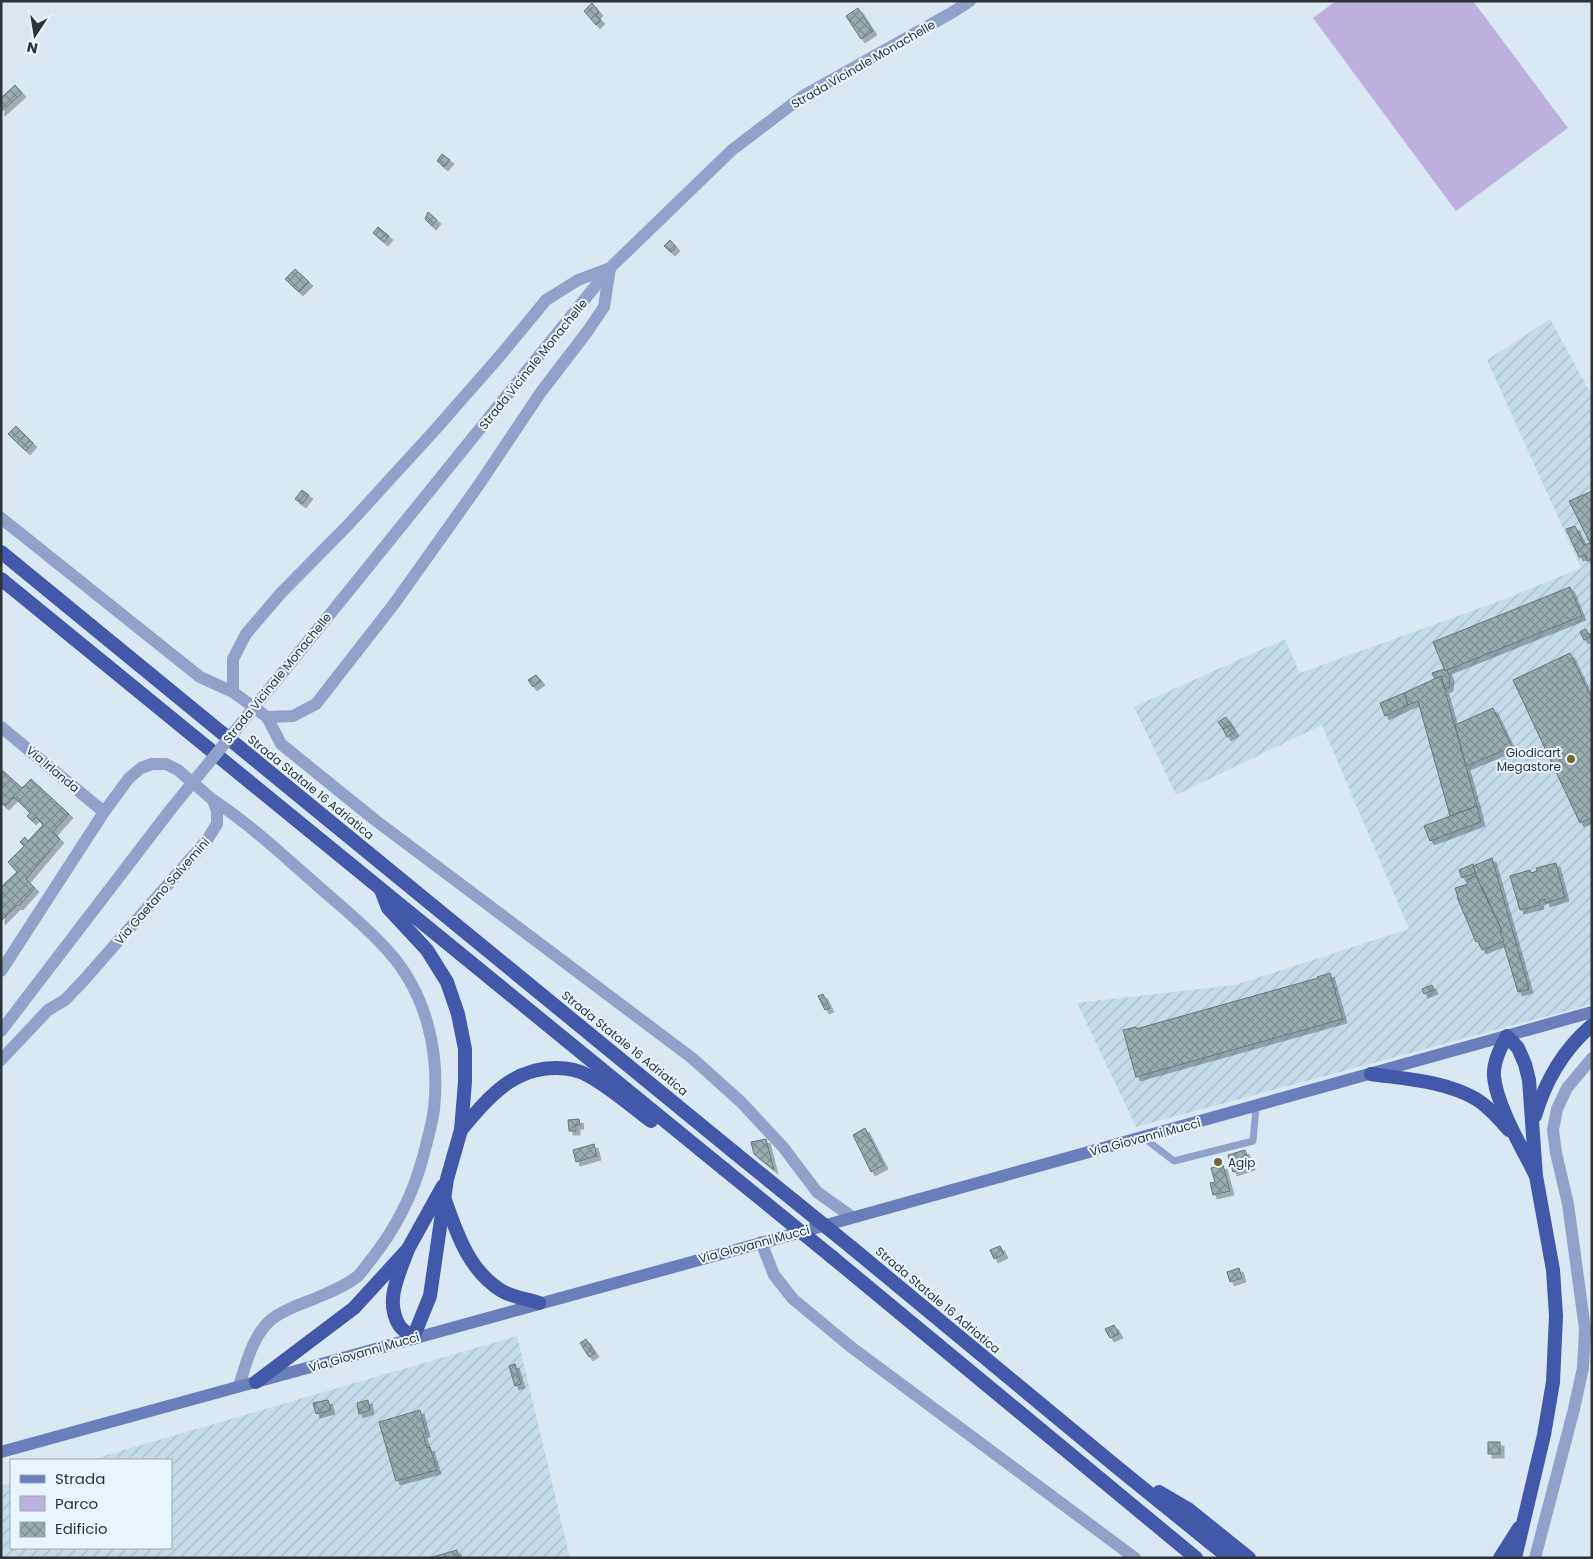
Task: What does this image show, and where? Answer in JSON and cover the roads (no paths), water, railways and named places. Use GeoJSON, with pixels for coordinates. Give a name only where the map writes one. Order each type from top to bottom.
{"type":"FeatureCollection","features":[{"type":"Feature","properties":{"kind":"highway","name":"Strada Statale 16 Adriatica"},"geometry":{"type":"LineString","coordinates":[[1,552],[1230,1558]]}},
{"type":"Feature","properties":{"kind":"highway"},"geometry":{"type":"LineString","coordinates":[[1,579],[724,1169],[1196,1558]]}},
{"type":"Feature","properties":{"kind":"highway"},"geometry":{"type":"LineString","coordinates":[[380,889],[388,908],[427,950],[446,982],[458,1014],[465,1049],[465,1082],[461,1130],[447,1179],[430,1296],[413,1338],[400,1326],[393,1313],[392,1296],[408,1249],[447,1179]]}},
{"type":"Feature","properties":{"kind":"highway"},"geometry":{"type":"LineString","coordinates":[[1533,1122],[1541,1096],[1556,1067],[1582,1033],[1592,1025]]}},
{"type":"Feature","properties":{"kind":"highway"},"geometry":{"type":"LineString","coordinates":[[1515,1558],[1544,1435],[1553,1382],[1556,1316],[1553,1270],[1536,1176],[1533,1122],[1526,1064],[1518,1048],[1507,1036],[1499,1049],[1494,1074],[1497,1094],[1536,1176]]}},
{"type":"Feature","properties":{"kind":"highway"},"geometry":{"type":"LineString","coordinates":[[461,1130],[483,1104],[504,1085],[527,1072],[543,1068],[577,1070],[590,1076],[680,1141],[724,1169]]}},
{"type":"Feature","properties":{"kind":"highway"},"geometry":{"type":"LineString","coordinates":[[1371,1074],[1434,1082],[1476,1099],[1497,1117],[1517,1139]]}},
{"type":"Feature","properties":{"kind":"highway"},"geometry":{"type":"LineString","coordinates":[[444,1199],[460,1242],[479,1272],[502,1291],[539,1303]]}},
{"type":"Feature","properties":{"kind":"highway"},"geometry":{"type":"LineString","coordinates":[[256,1382],[354,1308],[408,1249]]}},
{"type":"Feature","properties":{"kind":"highway"},"geometry":{"type":"LineString","coordinates":[[1118,1468],[1188,1510],[1249,1558]]}},
{"type":"Feature","properties":{"kind":"highway"},"geometry":{"type":"LineString","coordinates":[[1500,1558],[1524,1519]]}},
{"type":"Feature","properties":{"kind":"main road","name":"Via Giovanni Mucci"},"geometry":{"type":"LineString","coordinates":[[1,1452],[852,1217],[1256,1108],[1592,1012]]}},
{"type":"Feature","properties":{"kind":"street","name":"Strada Vicinale Monachelle"},"geometry":{"type":"LineString","coordinates":[[1,1031],[171,809],[610,268],[732,150],[803,96],[970,1]]}},
{"type":"Feature","properties":{"kind":"street"},"geometry":{"type":"LineString","coordinates":[[233,692],[233,659],[246,634],[281,593],[349,524],[434,432],[546,300],[578,280],[610,268],[604,307],[541,392],[478,486],[345,667],[316,704],[293,716],[267,717]]}},
{"type":"Feature","properties":{"kind":"street"},"geometry":{"type":"LineString","coordinates":[[1,518],[200,677],[233,692],[267,717],[282,744],[375,820],[692,1058],[741,1102],[783,1147],[817,1192],[852,1217]]}},
{"type":"Feature","properties":{"kind":"street","name":"Via Irlanda"},"geometry":{"type":"LineString","coordinates":[[1,727],[104,812]]}},
{"type":"Feature","properties":{"kind":"street"},"geometry":{"type":"LineString","coordinates":[[1,971],[104,812],[129,778],[141,768],[152,764],[166,764],[178,770],[213,800],[238,816],[369,931],[389,952],[407,976],[420,1000],[432,1039],[435,1083],[434,1109],[421,1166],[404,1211],[380,1249],[357,1276],[337,1288],[293,1307],[272,1319],[258,1336],[246,1362],[239,1386]]}},
{"type":"Feature","properties":{"kind":"street","name":"Via Gaetano Salvemini"},"geometry":{"type":"LineString","coordinates":[[1,1060],[48,1010],[65,1000],[84,980],[207,840],[217,824],[217,811],[213,800]]}},
{"type":"Feature","properties":{"kind":"street"},"geometry":{"type":"LineString","coordinates":[[1535,1558],[1583,1368],[1585,1329],[1568,1204],[1556,1153],[1553,1130],[1557,1109],[1567,1088],[1592,1058]]}},
{"type":"Feature","properties":{"kind":"street"},"geometry":{"type":"LineString","coordinates":[[761,1242],[774,1275],[793,1299],[851,1347],[1135,1558]]}},
{"type":"Feature","properties":{"kind":"lane"},"geometry":{"type":"LineString","coordinates":[[1144,1137],[1174,1161],[1206,1154],[1253,1141],[1256,1108]]}},
{"type":"Feature","properties":{"kind":"place","name":"Giodicart Megastore"},"geometry":{"type":"Point","coordinates":[1571,759]}},
{"type":"Feature","properties":{"kind":"place","name":"Agip"},"geometry":{"type":"Point","coordinates":[1218,1162]}}]}
